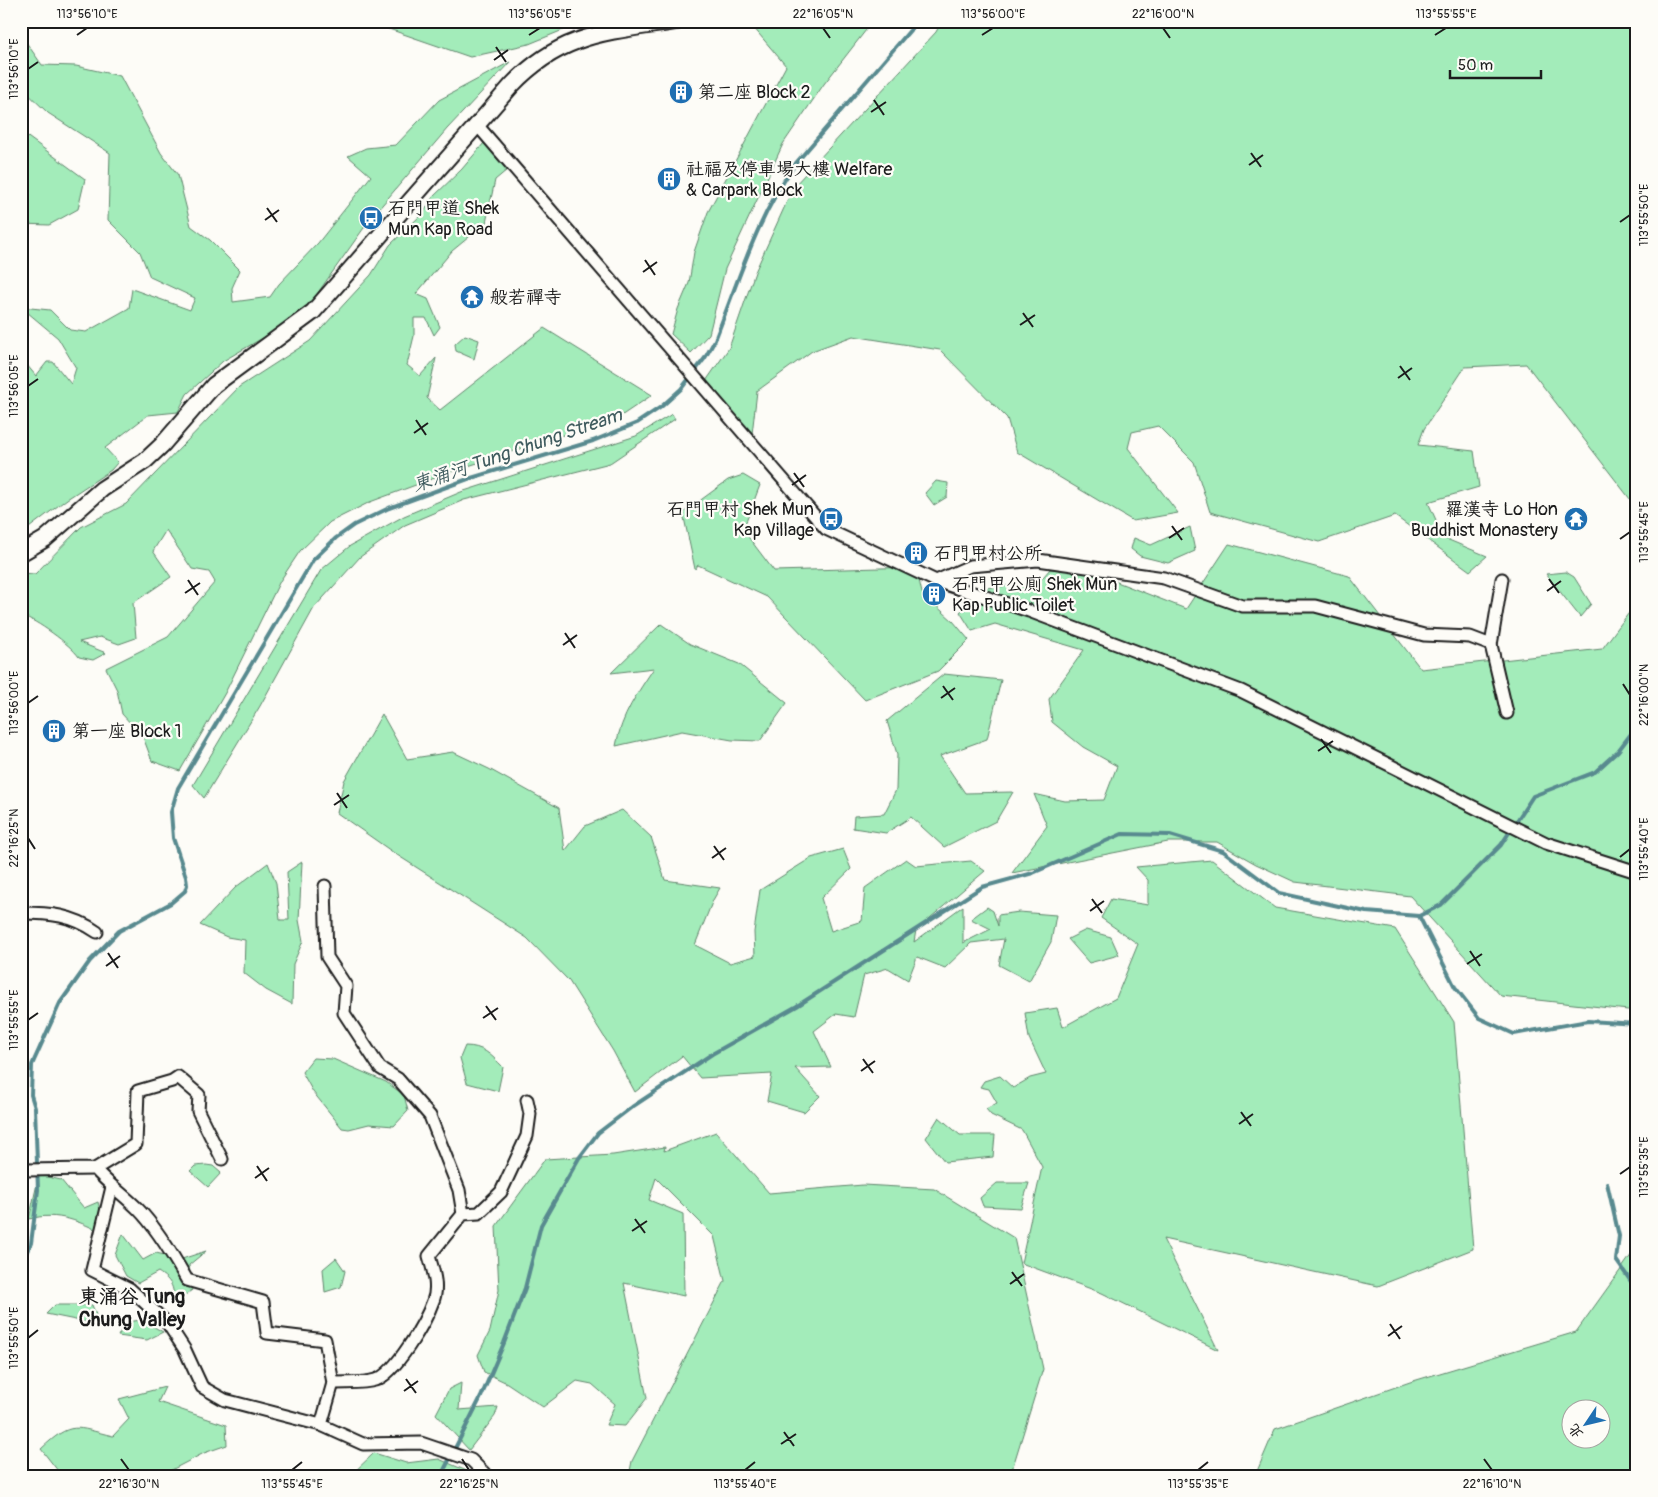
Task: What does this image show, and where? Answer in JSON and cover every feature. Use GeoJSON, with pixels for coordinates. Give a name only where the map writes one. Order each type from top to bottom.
{"type":"FeatureCollection","features":[{"type":"Feature","properties":{"kind":"main road"},"geometry":{"type":"LineString","coordinates":[[21,553],[45,539],[92,497],[145,461],[162,445],[214,386],[313,312],[528,68],[562,46],[591,36],[678,21]]}},
{"type":"Feature","properties":{"kind":"street"},"geometry":{"type":"LineString","coordinates":[[478,126],[826,529],[936,581],[1029,611],[1241,691],[1546,843],[1637,872]]}},
{"type":"Feature","properties":{"kind":"street"},"geometry":{"type":"LineString","coordinates":[[936,581],[970,566],[1038,560],[1164,578],[1242,606],[1315,606],[1424,635],[1470,637],[1491,645]]}},
{"type":"Feature","properties":{"kind":"street"},"geometry":{"type":"LineString","coordinates":[[1502,579],[1491,645],[1507,713]]}},
{"type":"Feature","properties":{"kind":"street"},"geometry":{"type":"LineString","coordinates":[[325,886],[327,957],[346,986],[344,1013],[380,1068],[398,1079],[430,1116],[460,1190],[463,1214]]}},
{"type":"Feature","properties":{"kind":"street"},"geometry":{"type":"LineString","coordinates":[[21,913],[62,914],[83,922],[97,932]]}},
{"type":"Feature","properties":{"kind":"street"},"geometry":{"type":"LineString","coordinates":[[34,1169],[95,1169],[136,1144],[138,1091],[172,1081],[178,1077],[198,1095],[198,1111],[222,1159]]}},
{"type":"Feature","properties":{"kind":"street"},"geometry":{"type":"LineString","coordinates":[[333,1383],[376,1380],[390,1372],[403,1356],[434,1300],[435,1281],[429,1256],[463,1214],[479,1212],[501,1192],[526,1136],[530,1114],[527,1100]]}},
{"type":"Feature","properties":{"kind":"street"},"geometry":{"type":"LineString","coordinates":[[95,1169],[112,1187],[139,1210],[176,1260],[187,1280],[263,1302],[267,1333],[325,1340],[333,1383],[321,1425]]}},
{"type":"Feature","properties":{"kind":"street"},"geometry":{"type":"LineString","coordinates":[[112,1187],[92,1270],[130,1289],[168,1324],[185,1350],[196,1378],[202,1387],[225,1400],[321,1425],[363,1444],[421,1442],[471,1460],[487,1476]]}},
{"type":"Feature","properties":{"kind":"green space"},"geometry":{"type":"Polygon","coordinates":[[[404,21],[585,21],[529,44],[470,57],[383,27],[404,21]]]}},
{"type":"Feature","properties":{"kind":"green space"},"geometry":{"type":"Polygon","coordinates":[[[748,21],[873,21],[824,84],[783,144],[725,269],[709,334],[691,353],[671,334],[678,309],[689,283],[694,252],[708,212],[786,66],[748,21]]]}},
{"type":"Feature","properties":{"kind":"green space"},"geometry":{"type":"Polygon","coordinates":[[[942,21],[1637,21],[1637,508],[1526,364],[1465,367],[1424,429],[1418,445],[1474,451],[1479,487],[1428,502],[1444,538],[1487,556],[1470,571],[1395,516],[1319,542],[1210,512],[1194,462],[1158,426],[1132,432],[1128,448],[1178,513],[1133,521],[1017,452],[1007,418],[940,350],[853,336],[812,351],[757,391],[752,434],[706,381],[729,348],[755,272],[794,186],[936,32],[942,21]]]}},
{"type":"Feature","properties":{"kind":"green space"},"geometry":{"type":"Polygon","coordinates":[[[21,35],[42,65],[76,66],[120,76],[161,153],[178,175],[191,226],[210,240],[240,270],[232,288],[233,302],[270,297],[279,284],[318,243],[371,176],[348,156],[366,148],[396,145],[439,100],[510,62],[447,129],[371,218],[307,308],[273,332],[223,361],[187,394],[178,412],[148,415],[105,448],[118,462],[111,470],[67,499],[21,534],[21,358],[36,376],[47,362],[53,362],[71,384],[76,368],[58,338],[21,307],[50,310],[70,330],[86,332],[129,308],[132,289],[190,310],[195,298],[150,277],[140,252],[108,220],[110,153],[48,113],[21,87],[21,35]]]}},
{"type":"Feature","properties":{"kind":"green space"},"geometry":{"type":"Polygon","coordinates":[[[21,132],[85,179],[78,209],[49,225],[21,224],[21,132]]]}},
{"type":"Feature","properties":{"kind":"green space"},"geometry":{"type":"Polygon","coordinates":[[[484,143],[507,170],[495,180],[486,223],[452,251],[416,294],[428,299],[440,327],[434,335],[426,318],[414,318],[414,336],[407,365],[420,376],[436,358],[427,398],[440,410],[544,328],[652,395],[621,416],[456,470],[370,502],[330,522],[300,551],[280,581],[225,693],[180,771],[152,761],[143,737],[122,714],[117,690],[106,668],[168,637],[215,582],[209,572],[192,569],[166,530],[153,551],[171,577],[133,603],[136,638],[119,644],[100,637],[79,642],[106,653],[93,660],[79,657],[52,633],[21,615],[21,573],[35,574],[81,527],[126,504],[239,387],[310,341],[371,275],[390,245],[424,212],[433,197],[462,169],[484,143]]]}},
{"type":"Feature","properties":{"kind":"green space"},"geometry":{"type":"Polygon","coordinates":[[[465,335],[479,340],[474,359],[456,351],[455,344],[465,335]]]}},
{"type":"Feature","properties":{"kind":"green space"},"geometry":{"type":"Polygon","coordinates":[[[672,414],[675,419],[610,463],[464,500],[405,525],[360,557],[314,608],[260,706],[204,798],[193,785],[321,570],[350,546],[404,516],[461,492],[636,436],[672,414]]]}},
{"type":"Feature","properties":{"kind":"green space"},"geometry":{"type":"Polygon","coordinates":[[[743,475],[760,485],[743,530],[774,571],[916,567],[922,593],[953,621],[969,640],[938,671],[865,700],[767,597],[698,565],[695,569],[683,513],[728,480],[743,475]]]}},
{"type":"Feature","properties":{"kind":"green space"},"geometry":{"type":"Polygon","coordinates":[[[936,481],[948,483],[947,497],[934,505],[925,493],[936,481]]]}},
{"type":"Feature","properties":{"kind":"green space"},"geometry":{"type":"Polygon","coordinates":[[[1190,527],[1195,551],[1168,563],[1140,556],[1131,549],[1134,538],[1151,545],[1190,527]]]}},
{"type":"Feature","properties":{"kind":"green space"},"geometry":{"type":"Polygon","coordinates":[[[1229,544],[1349,576],[1421,669],[1602,649],[1637,602],[1637,1011],[1501,996],[1410,896],[1295,882],[1256,864],[1217,842],[1168,842],[1012,873],[1047,826],[1034,794],[1065,801],[1104,800],[1117,766],[1083,747],[1052,722],[1049,699],[1084,650],[995,624],[972,631],[960,612],[985,588],[1038,583],[1050,569],[1094,573],[1186,609],[1229,544]]]}},
{"type":"Feature","properties":{"kind":"green space"},"geometry":{"type":"Polygon","coordinates":[[[1566,572],[1574,577],[1591,604],[1580,617],[1546,574],[1566,572]]]}},
{"type":"Feature","properties":{"kind":"green space"},"geometry":{"type":"Polygon","coordinates":[[[661,624],[690,644],[739,664],[787,703],[760,741],[732,740],[682,731],[616,746],[626,714],[654,668],[611,673],[661,624]]]}},
{"type":"Feature","properties":{"kind":"green space"},"geometry":{"type":"Polygon","coordinates":[[[944,674],[1001,680],[987,739],[940,756],[965,793],[1013,792],[996,821],[944,847],[911,817],[886,833],[853,828],[854,816],[884,814],[896,790],[897,754],[887,721],[944,674]]]}},
{"type":"Feature","properties":{"kind":"green space"},"geometry":{"type":"Polygon","coordinates":[[[382,714],[407,759],[453,752],[489,769],[559,808],[565,851],[585,826],[622,810],[651,837],[665,880],[720,888],[713,900],[695,945],[730,963],[755,956],[754,932],[760,890],[811,858],[843,849],[851,869],[821,898],[831,931],[862,921],[865,888],[906,859],[916,866],[971,861],[985,871],[916,930],[914,942],[963,906],[963,943],[991,929],[971,919],[987,907],[993,911],[998,926],[998,915],[1019,912],[1056,915],[1051,942],[1029,981],[999,965],[1004,939],[971,943],[945,968],[917,957],[908,980],[888,968],[864,975],[854,1017],[836,1014],[814,1031],[831,1067],[795,1068],[820,1096],[804,1112],[767,1101],[772,1074],[700,1078],[682,1056],[635,1092],[613,1051],[569,981],[527,938],[394,853],[337,813],[344,781],[382,714]]]}},
{"type":"Feature","properties":{"kind":"green space"},"geometry":{"type":"Polygon","coordinates":[[[1212,860],[1275,908],[1395,929],[1454,1022],[1473,1249],[1378,1286],[1163,1239],[1218,1350],[1102,1293],[1021,1263],[1042,1167],[1022,1130],[991,1115],[986,1109],[997,1103],[989,1089],[980,1087],[984,1081],[1000,1076],[1013,1088],[1030,1078],[1046,1074],[1029,1038],[1025,1013],[1057,1008],[1063,1027],[1116,998],[1138,944],[1101,918],[1111,899],[1148,905],[1148,880],[1136,867],[1212,860]]]}},
{"type":"Feature","properties":{"kind":"green space"},"geometry":{"type":"Polygon","coordinates":[[[302,862],[299,920],[303,941],[293,964],[292,1004],[266,990],[244,973],[245,940],[227,937],[200,925],[236,887],[268,863],[276,883],[280,920],[289,920],[287,872],[302,862]]]}},
{"type":"Feature","properties":{"kind":"green space"},"geometry":{"type":"Polygon","coordinates":[[[1086,930],[1111,937],[1119,955],[1089,963],[1068,939],[1086,930]]]}},
{"type":"Feature","properties":{"kind":"green space"},"geometry":{"type":"Polygon","coordinates":[[[465,1046],[482,1049],[503,1067],[498,1091],[467,1083],[460,1058],[465,1046]]]}},
{"type":"Feature","properties":{"kind":"green space"},"geometry":{"type":"Polygon","coordinates":[[[313,1058],[333,1059],[386,1082],[404,1095],[408,1111],[394,1126],[369,1124],[349,1129],[342,1128],[313,1092],[302,1072],[313,1058]]]}},
{"type":"Feature","properties":{"kind":"green space"},"geometry":{"type":"Polygon","coordinates":[[[939,1117],[960,1135],[995,1135],[993,1157],[945,1162],[926,1138],[939,1117]]]}},
{"type":"Feature","properties":{"kind":"green space"},"geometry":{"type":"Polygon","coordinates":[[[716,1132],[769,1193],[863,1185],[934,1189],[1014,1238],[1043,1369],[1010,1476],[629,1476],[632,1461],[725,1281],[714,1236],[656,1178],[649,1200],[683,1214],[684,1296],[624,1283],[647,1398],[625,1426],[606,1425],[615,1404],[592,1384],[577,1381],[543,1407],[507,1383],[484,1372],[478,1355],[490,1331],[499,1290],[496,1226],[545,1159],[613,1155],[665,1147],[664,1151],[716,1132]]]}},
{"type":"Feature","properties":{"kind":"green space"},"geometry":{"type":"Polygon","coordinates":[[[195,1166],[213,1166],[221,1173],[208,1187],[190,1171],[195,1166]]]}},
{"type":"Feature","properties":{"kind":"green space"},"geometry":{"type":"Polygon","coordinates":[[[39,1175],[61,1180],[84,1208],[98,1202],[106,1234],[78,1222],[59,1217],[50,1216],[29,1219],[39,1175]]]}},
{"type":"Feature","properties":{"kind":"green space"},"geometry":{"type":"Polygon","coordinates":[[[997,1183],[1029,1183],[1021,1208],[983,1206],[980,1198],[997,1183]]]}},
{"type":"Feature","properties":{"kind":"green space"},"geometry":{"type":"Polygon","coordinates":[[[123,1234],[143,1260],[156,1253],[182,1259],[206,1251],[189,1265],[192,1290],[173,1304],[172,1285],[158,1272],[138,1283],[126,1276],[115,1255],[123,1234]]]}},
{"type":"Feature","properties":{"kind":"green space"},"geometry":{"type":"Polygon","coordinates":[[[1637,1247],[1637,1476],[1255,1476],[1275,1429],[1410,1382],[1576,1332],[1637,1247]]]}},
{"type":"Feature","properties":{"kind":"green space"},"geometry":{"type":"Polygon","coordinates":[[[336,1258],[345,1271],[341,1287],[325,1292],[323,1269],[336,1258]]]}},
{"type":"Feature","properties":{"kind":"green space"},"geometry":{"type":"Polygon","coordinates":[[[55,1305],[92,1305],[100,1325],[46,1314],[55,1305]]]}},
{"type":"Feature","properties":{"kind":"green space"},"geometry":{"type":"Polygon","coordinates":[[[142,1320],[163,1332],[147,1340],[118,1336],[126,1322],[142,1320]]]}},
{"type":"Feature","properties":{"kind":"green space"},"geometry":{"type":"Polygon","coordinates":[[[461,1383],[459,1410],[498,1407],[495,1416],[469,1450],[436,1414],[449,1389],[461,1383]]]}},
{"type":"Feature","properties":{"kind":"green space"},"geometry":{"type":"Polygon","coordinates":[[[165,1387],[158,1402],[226,1425],[227,1445],[204,1453],[160,1476],[62,1476],[41,1449],[60,1433],[74,1428],[113,1436],[129,1419],[119,1399],[165,1387]]]}},
{"type":"Feature","properties":{"kind":"green space"},"geometry":{"type":"Polygon","coordinates":[[[374,1453],[406,1463],[439,1459],[476,1475],[350,1476],[374,1453]]]}},
{"type":"Feature","properties":{"kind":"waterway","name":"東涌河 Tung Chung Stream"},"geometry":{"type":"LineString","coordinates":[[21,1263],[31,1243],[38,1190],[35,1108],[31,1095],[32,1065],[60,1003],[90,961],[119,931],[171,903],[185,891],[187,885],[186,877],[173,838],[171,812],[178,788],[313,560],[336,538],[354,525],[389,508],[468,479],[593,441],[637,423],[661,407],[681,389],[705,358],[715,340],[750,249],[782,184],[796,163],[918,21]]}},
{"type":"Feature","properties":{"kind":"waterway"},"geometry":{"type":"LineString","coordinates":[[441,1476],[481,1397],[504,1343],[525,1288],[541,1225],[579,1158],[598,1133],[632,1107],[712,1054],[797,1006],[982,887],[1033,873],[1122,834],[1170,835],[1223,851],[1279,893],[1366,912],[1419,916],[1441,905],[1501,845],[1533,796],[1595,772],[1618,751],[1637,726]]}},
{"type":"Feature","properties":{"kind":"waterway"},"geometry":{"type":"LineString","coordinates":[[1419,916],[1455,987],[1479,1018],[1514,1034],[1588,1021],[1637,1024]]}},
{"type":"Feature","properties":{"kind":"waterway"},"geometry":{"type":"LineString","coordinates":[[1607,1183],[1619,1236],[1616,1260],[1637,1290]]}},
{"type":"Feature","properties":{"kind":"place","name":"第二座 Block 2"},"geometry":{"type":"Point","coordinates":[681,92]}},
{"type":"Feature","properties":{"kind":"place","name":"社福及停車場大樓 Welfare & Carpark Block"},"geometry":{"type":"Point","coordinates":[669,179]}},
{"type":"Feature","properties":{"kind":"place","name":"石門甲道 Shek Mun Kap Road"},"geometry":{"type":"Point","coordinates":[371,218]}},
{"type":"Feature","properties":{"kind":"place","name":"般若禪寺"},"geometry":{"type":"Point","coordinates":[472,297]}},
{"type":"Feature","properties":{"kind":"place","name":"石門甲村 Shek Mun Kap Village"},"geometry":{"type":"Point","coordinates":[831,519]}},
{"type":"Feature","properties":{"kind":"place","name":"羅漢寺 Lo Hon Buddhist Monastery"},"geometry":{"type":"Point","coordinates":[1576,519]}},
{"type":"Feature","properties":{"kind":"place","name":"石門甲村公所"},"geometry":{"type":"Point","coordinates":[916,553]}},
{"type":"Feature","properties":{"kind":"place","name":"石門甲公廁 Shek Mun Kap Public Toilet"},"geometry":{"type":"Point","coordinates":[934,594]}},
{"type":"Feature","properties":{"kind":"place","name":"第一座 Block 1"},"geometry":{"type":"Point","coordinates":[54,731]}},
{"type":"Feature","properties":{"kind":"district","name":"東涌谷 Tung Chung Valley"},"geometry":{"type":"Point","coordinates":[132,1308]}}]}
